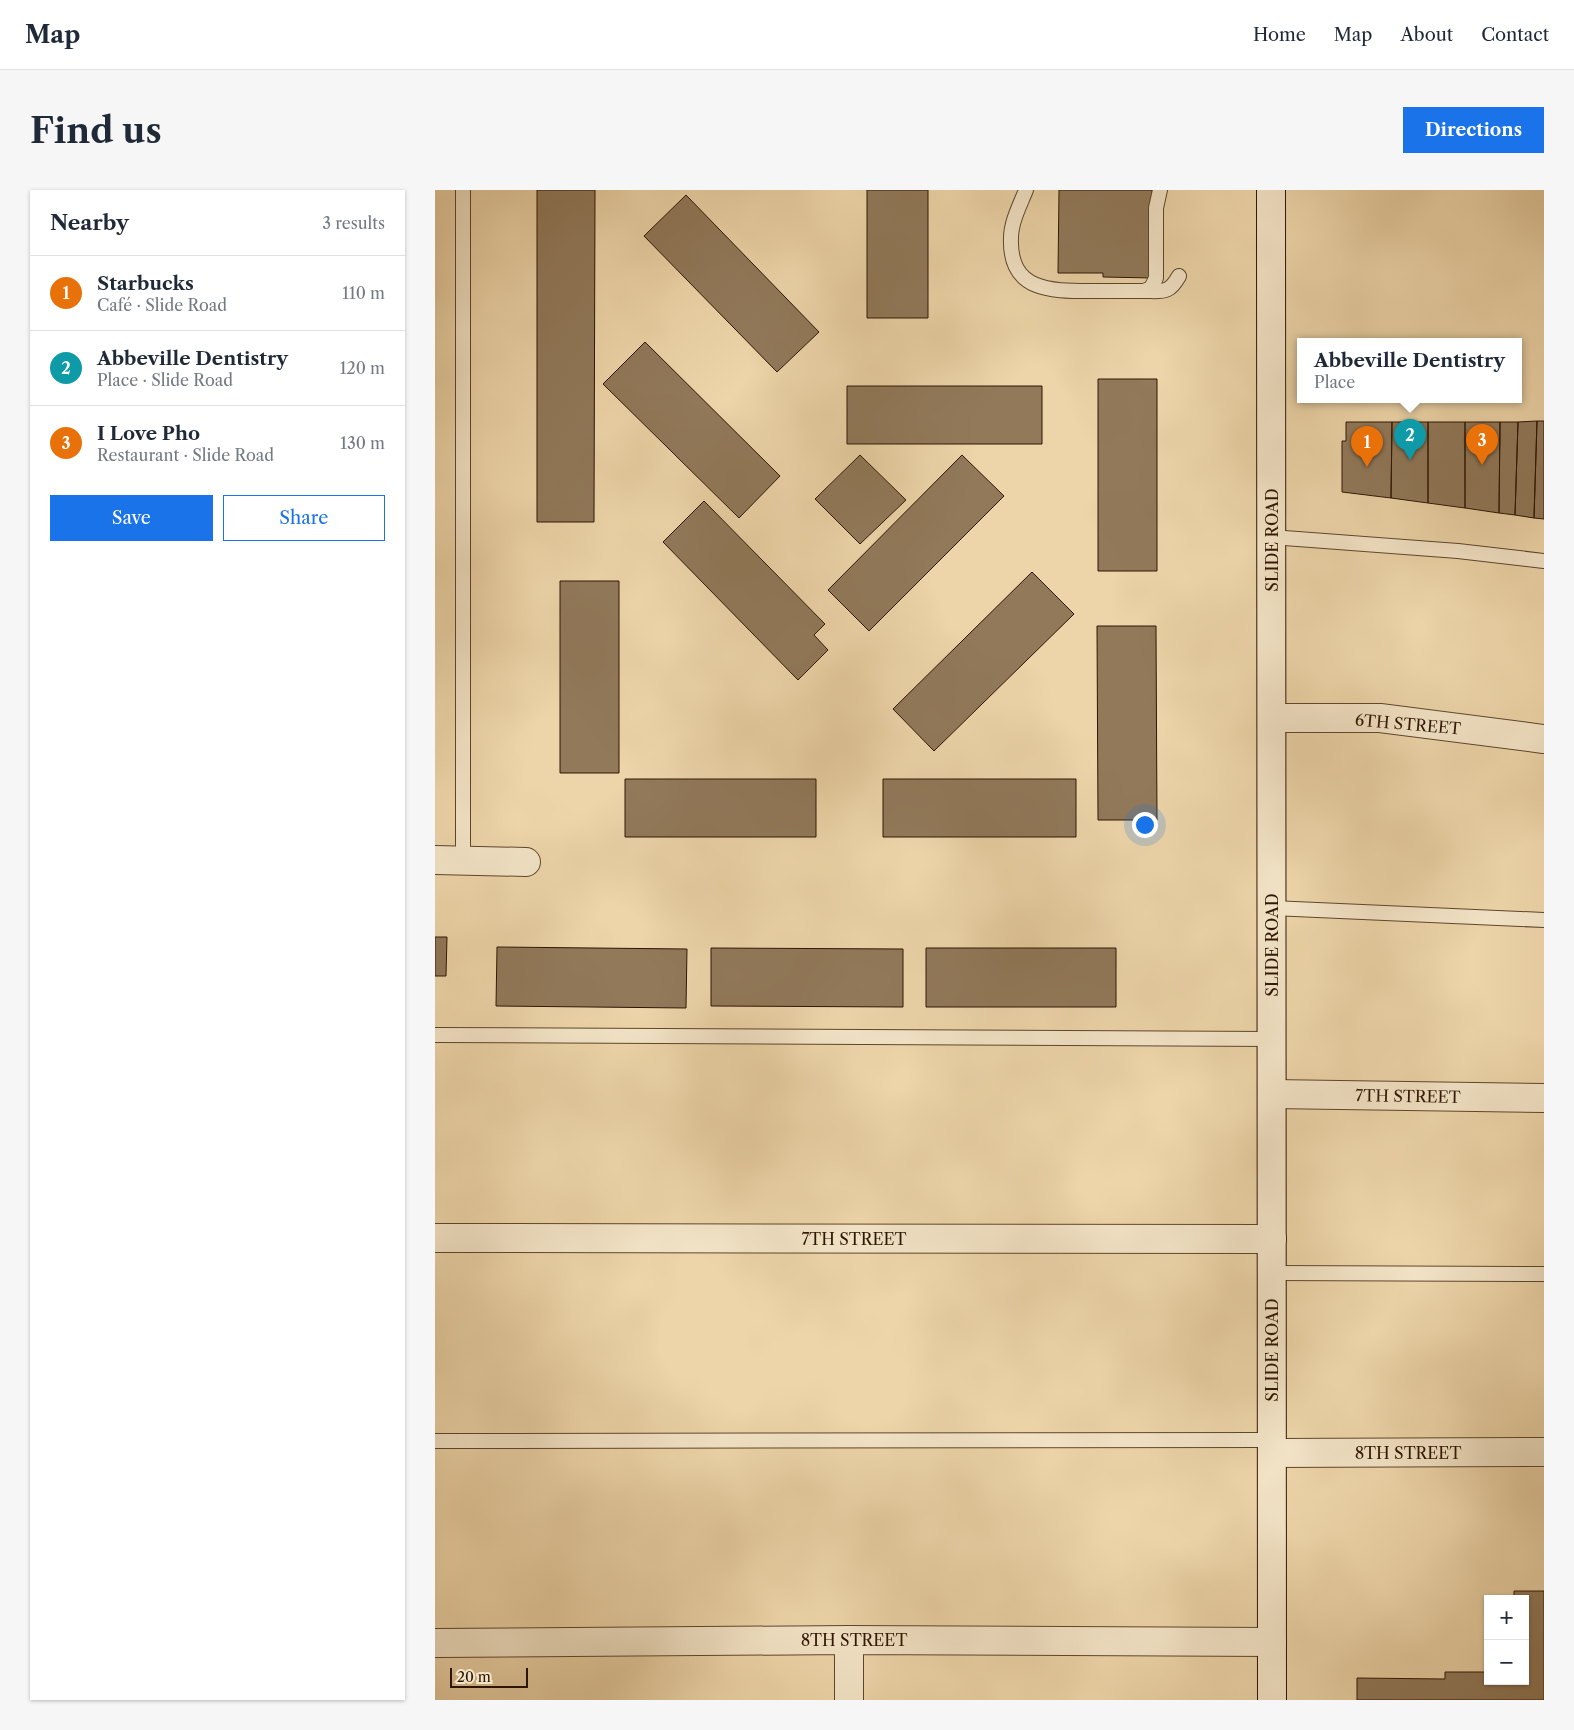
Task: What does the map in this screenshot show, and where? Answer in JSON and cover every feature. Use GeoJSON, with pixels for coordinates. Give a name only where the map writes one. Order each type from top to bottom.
{"type":"FeatureCollection","features":[{"type":"Feature","properties":{"kind":"street","name":"SLIDE ROAD"},"geometry":{"type":"LineString","coordinates":[[1271,190],[1272,1700]]}},
{"type":"Feature","properties":{"kind":"street","name":"6TH STREET"},"geometry":{"type":"LineString","coordinates":[[1272,718],[1380,718],[1544,740]]}},
{"type":"Feature","properties":{"kind":"street"},"geometry":{"type":"LineString","coordinates":[[435,860],[526,862]]}},
{"type":"Feature","properties":{"kind":"street","name":"7TH STREET"},"geometry":{"type":"LineString","coordinates":[[1272,1094],[1544,1098]]}},
{"type":"Feature","properties":{"kind":"street","name":"7TH STREET"},"geometry":{"type":"LineString","coordinates":[[435,1238],[1272,1239]]}},
{"type":"Feature","properties":{"kind":"street","name":"8TH STREET"},"geometry":{"type":"LineString","coordinates":[[1272,1447],[1544,1452]]}},
{"type":"Feature","properties":{"kind":"street"},"geometry":{"type":"LineString","coordinates":[[849,1640],[849,1700]]}},
{"type":"Feature","properties":{"kind":"street","name":"8TH STREET"},"geometry":{"type":"LineString","coordinates":[[435,1643],[849,1640],[1272,1642]]}},
{"type":"Feature","properties":{"kind":"lane"},"geometry":{"type":"LineString","coordinates":[[463,190],[463,861]]}},
{"type":"Feature","properties":{"kind":"lane"},"geometry":{"type":"LineString","coordinates":[[1026,190],[1011,236],[1012,255],[1020,273],[1031,284],[1044,289],[1060,291],[1163,291],[1173,287],[1179,276]]}},
{"type":"Feature","properties":{"kind":"lane"},"geometry":{"type":"LineString","coordinates":[[1144,291],[1151,288],[1157,278],[1157,208],[1160,190]]}},
{"type":"Feature","properties":{"kind":"lane"},"geometry":{"type":"LineString","coordinates":[[1271,537],[1458,551],[1544,561]]}},
{"type":"Feature","properties":{"kind":"lane"},"geometry":{"type":"LineString","coordinates":[[1272,908],[1544,920]]}},
{"type":"Feature","properties":{"kind":"lane"},"geometry":{"type":"LineString","coordinates":[[435,1035],[1272,1038]]}},
{"type":"Feature","properties":{"kind":"lane"},"geometry":{"type":"LineString","coordinates":[[1272,1273],[1544,1274]]}},
{"type":"Feature","properties":{"kind":"lane"},"geometry":{"type":"LineString","coordinates":[[435,1441],[1272,1447]]}},
{"type":"Feature","properties":{"kind":"building"},"geometry":{"type":"Polygon","coordinates":[[[537,190],[595,190],[594,522],[537,522],[537,190]]]}},
{"type":"Feature","properties":{"kind":"building"},"geometry":{"type":"Polygon","coordinates":[[[867,190],[928,190],[928,318],[867,318],[867,190]]]}},
{"type":"Feature","properties":{"kind":"building"},"geometry":{"type":"Polygon","coordinates":[[[1059,190],[1152,190],[1152,278],[1103,277],[1103,273],[1058,273],[1059,190]]]}},
{"type":"Feature","properties":{"kind":"building"},"geometry":{"type":"Polygon","coordinates":[[[686,195],[819,332],[777,372],[644,236],[686,195]]]}},
{"type":"Feature","properties":{"kind":"building"},"geometry":{"type":"Polygon","coordinates":[[[645,342],[780,476],[739,518],[603,384],[645,342]]]}},
{"type":"Feature","properties":{"kind":"building"},"geometry":{"type":"Polygon","coordinates":[[[1098,379],[1157,379],[1157,571],[1098,571],[1098,379]]]}},
{"type":"Feature","properties":{"kind":"building"},"geometry":{"type":"Polygon","coordinates":[[[847,386],[1042,386],[1042,444],[847,444],[847,386]]]}},
{"type":"Feature","properties":{"kind":"building"},"geometry":{"type":"Polygon","coordinates":[[[1537,421],[1544,421],[1544,519],[1534,518],[1537,421]]]}},
{"type":"Feature","properties":{"kind":"building"},"geometry":{"type":"Polygon","coordinates":[[[1537,421],[1534,518],[1515,515],[1518,422],[1537,421]]]}},
{"type":"Feature","properties":{"kind":"building"},"geometry":{"type":"Polygon","coordinates":[[[1346,422],[1392,422],[1391,498],[1342,492],[1342,441],[1346,441],[1346,422]]]}},
{"type":"Feature","properties":{"kind":"building"},"geometry":{"type":"Polygon","coordinates":[[[1392,422],[1428,422],[1428,503],[1391,498],[1392,422]]]}},
{"type":"Feature","properties":{"kind":"building"},"geometry":{"type":"Polygon","coordinates":[[[1428,422],[1465,422],[1465,508],[1428,503],[1428,422]]]}},
{"type":"Feature","properties":{"kind":"building"},"geometry":{"type":"Polygon","coordinates":[[[1465,422],[1500,422],[1499,513],[1465,508],[1465,422]]]}},
{"type":"Feature","properties":{"kind":"building"},"geometry":{"type":"Polygon","coordinates":[[[1500,422],[1518,422],[1515,515],[1499,513],[1500,422]]]}},
{"type":"Feature","properties":{"kind":"building"},"geometry":{"type":"Polygon","coordinates":[[[860,455],[906,500],[860,544],[815,499],[860,455]]]}},
{"type":"Feature","properties":{"kind":"building"},"geometry":{"type":"Polygon","coordinates":[[[962,455],[1004,496],[869,631],[828,590],[962,455]]]}},
{"type":"Feature","properties":{"kind":"building"},"geometry":{"type":"Polygon","coordinates":[[[704,501],[825,624],[814,635],[828,650],[798,680],[663,542],[704,501]]]}},
{"type":"Feature","properties":{"kind":"building"},"geometry":{"type":"Polygon","coordinates":[[[1032,572],[1074,614],[934,751],[893,709],[1032,572]]]}},
{"type":"Feature","properties":{"kind":"building"},"geometry":{"type":"Polygon","coordinates":[[[560,581],[619,581],[619,773],[560,773],[560,581]]]}},
{"type":"Feature","properties":{"kind":"building"},"geometry":{"type":"Polygon","coordinates":[[[1097,626],[1156,626],[1157,820],[1098,820],[1097,626]]]}},
{"type":"Feature","properties":{"kind":"building"},"geometry":{"type":"Polygon","coordinates":[[[625,779],[816,779],[816,837],[625,837],[625,779]]]}},
{"type":"Feature","properties":{"kind":"building"},"geometry":{"type":"Polygon","coordinates":[[[883,779],[1076,779],[1076,837],[883,837],[883,779]]]}},
{"type":"Feature","properties":{"kind":"building"},"geometry":{"type":"Polygon","coordinates":[[[435,937],[447,937],[446,976],[435,976],[435,937]]]}},
{"type":"Feature","properties":{"kind":"building"},"geometry":{"type":"Polygon","coordinates":[[[497,947],[687,949],[686,1008],[496,1006],[497,947]]]}},
{"type":"Feature","properties":{"kind":"building"},"geometry":{"type":"Polygon","coordinates":[[[711,948],[903,949],[903,1007],[711,1006],[711,948]]]}},
{"type":"Feature","properties":{"kind":"building"},"geometry":{"type":"Polygon","coordinates":[[[926,948],[1116,948],[1116,1007],[926,1007],[926,948]]]}},
{"type":"Feature","properties":{"kind":"building"},"geometry":{"type":"Polygon","coordinates":[[[1514,1591],[1544,1591],[1544,1700],[1357,1700],[1357,1678],[1445,1679],[1445,1672],[1484,1672],[1484,1685],[1529,1685],[1529,1595],[1514,1595],[1514,1591]]]}},
{"type":"Feature","properties":{"kind":"place","name":"Abbeville Dentistry"},"geometry":{"type":"Point","coordinates":[1410,460]}},
{"type":"Feature","properties":{"kind":"place","name":"I Love Pho"},"geometry":{"type":"Point","coordinates":[1482,465]}},
{"type":"Feature","properties":{"kind":"place","name":"Starbucks"},"geometry":{"type":"Point","coordinates":[1367,467]}}]}
